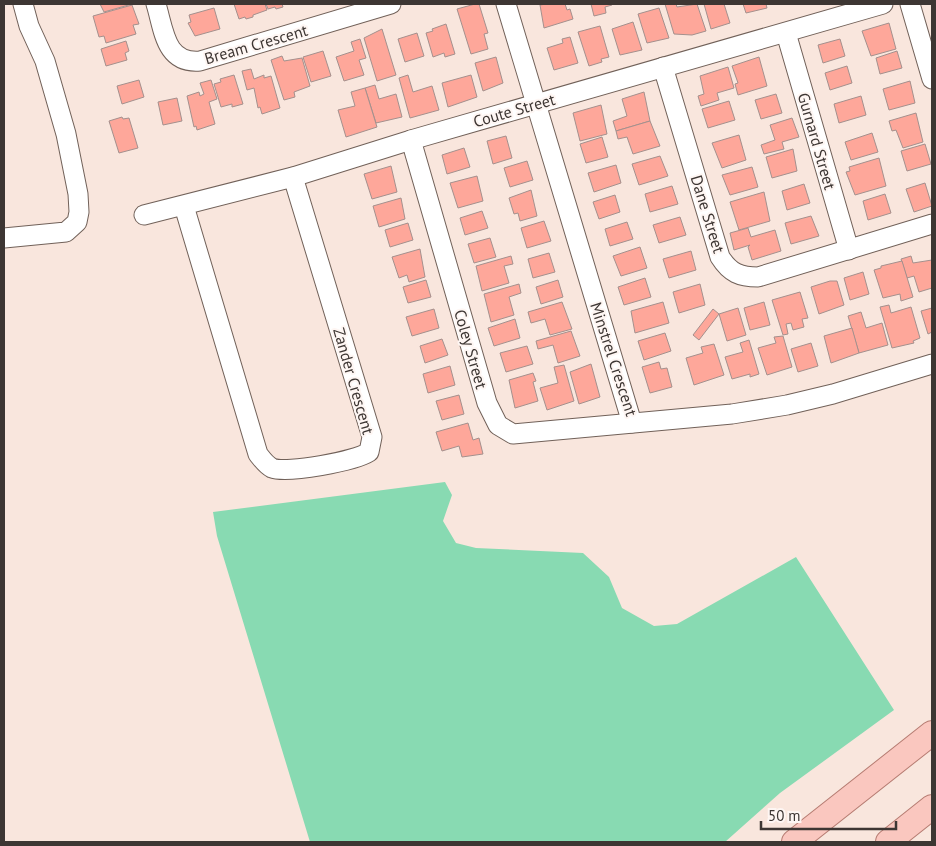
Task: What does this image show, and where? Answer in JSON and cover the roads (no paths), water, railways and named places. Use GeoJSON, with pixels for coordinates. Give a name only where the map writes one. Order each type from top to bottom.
{"type":"FeatureCollection","features":[{"type":"Feature","properties":{"kind":"main road"},"geometry":{"type":"LineString","coordinates":[[794,842],[932,733]]}},
{"type":"Feature","properties":{"kind":"main road"},"geometry":{"type":"LineString","coordinates":[[888,842],[932,807]]}},
{"type":"Feature","properties":{"kind":"street"},"geometry":{"type":"LineString","coordinates":[[4,238],[66,232],[77,222],[79,212],[78,194],[66,134],[45,61],[29,26],[23,4]]}},
{"type":"Feature","properties":{"kind":"street","name":"Bream Crescent"},"geometry":{"type":"LineString","coordinates":[[156,4],[169,46],[180,59],[191,62],[391,4]]}},
{"type":"Feature","properties":{"kind":"street","name":"Minstrel Crescent"},"geometry":{"type":"LineString","coordinates":[[506,4],[632,423],[732,414],[787,405],[832,394],[932,364]]}},
{"type":"Feature","properties":{"kind":"street","name":"Coute Street"},"geometry":{"type":"LineString","coordinates":[[144,215],[293,177],[410,140],[883,4]]}},
{"type":"Feature","properties":{"kind":"street"},"geometry":{"type":"LineString","coordinates":[[910,4],[932,79]]}},
{"type":"Feature","properties":{"kind":"street","name":"Gurnard Street"},"geometry":{"type":"LineString","coordinates":[[786,33],[849,250]]}},
{"type":"Feature","properties":{"kind":"street","name":"Dane Street"},"geometry":{"type":"LineString","coordinates":[[663,68],[720,257],[726,267],[745,277],[758,277],[932,224]]}},
{"type":"Feature","properties":{"kind":"street","name":"Coley Street"},"geometry":{"type":"LineString","coordinates":[[410,140],[487,403],[498,425],[512,434],[523,434],[632,423]]}},
{"type":"Feature","properties":{"kind":"street","name":"Zander Crescent"},"geometry":{"type":"LineString","coordinates":[[184,206],[258,454],[273,468],[284,469],[348,461],[369,452],[372,436],[293,177]]}}]}
